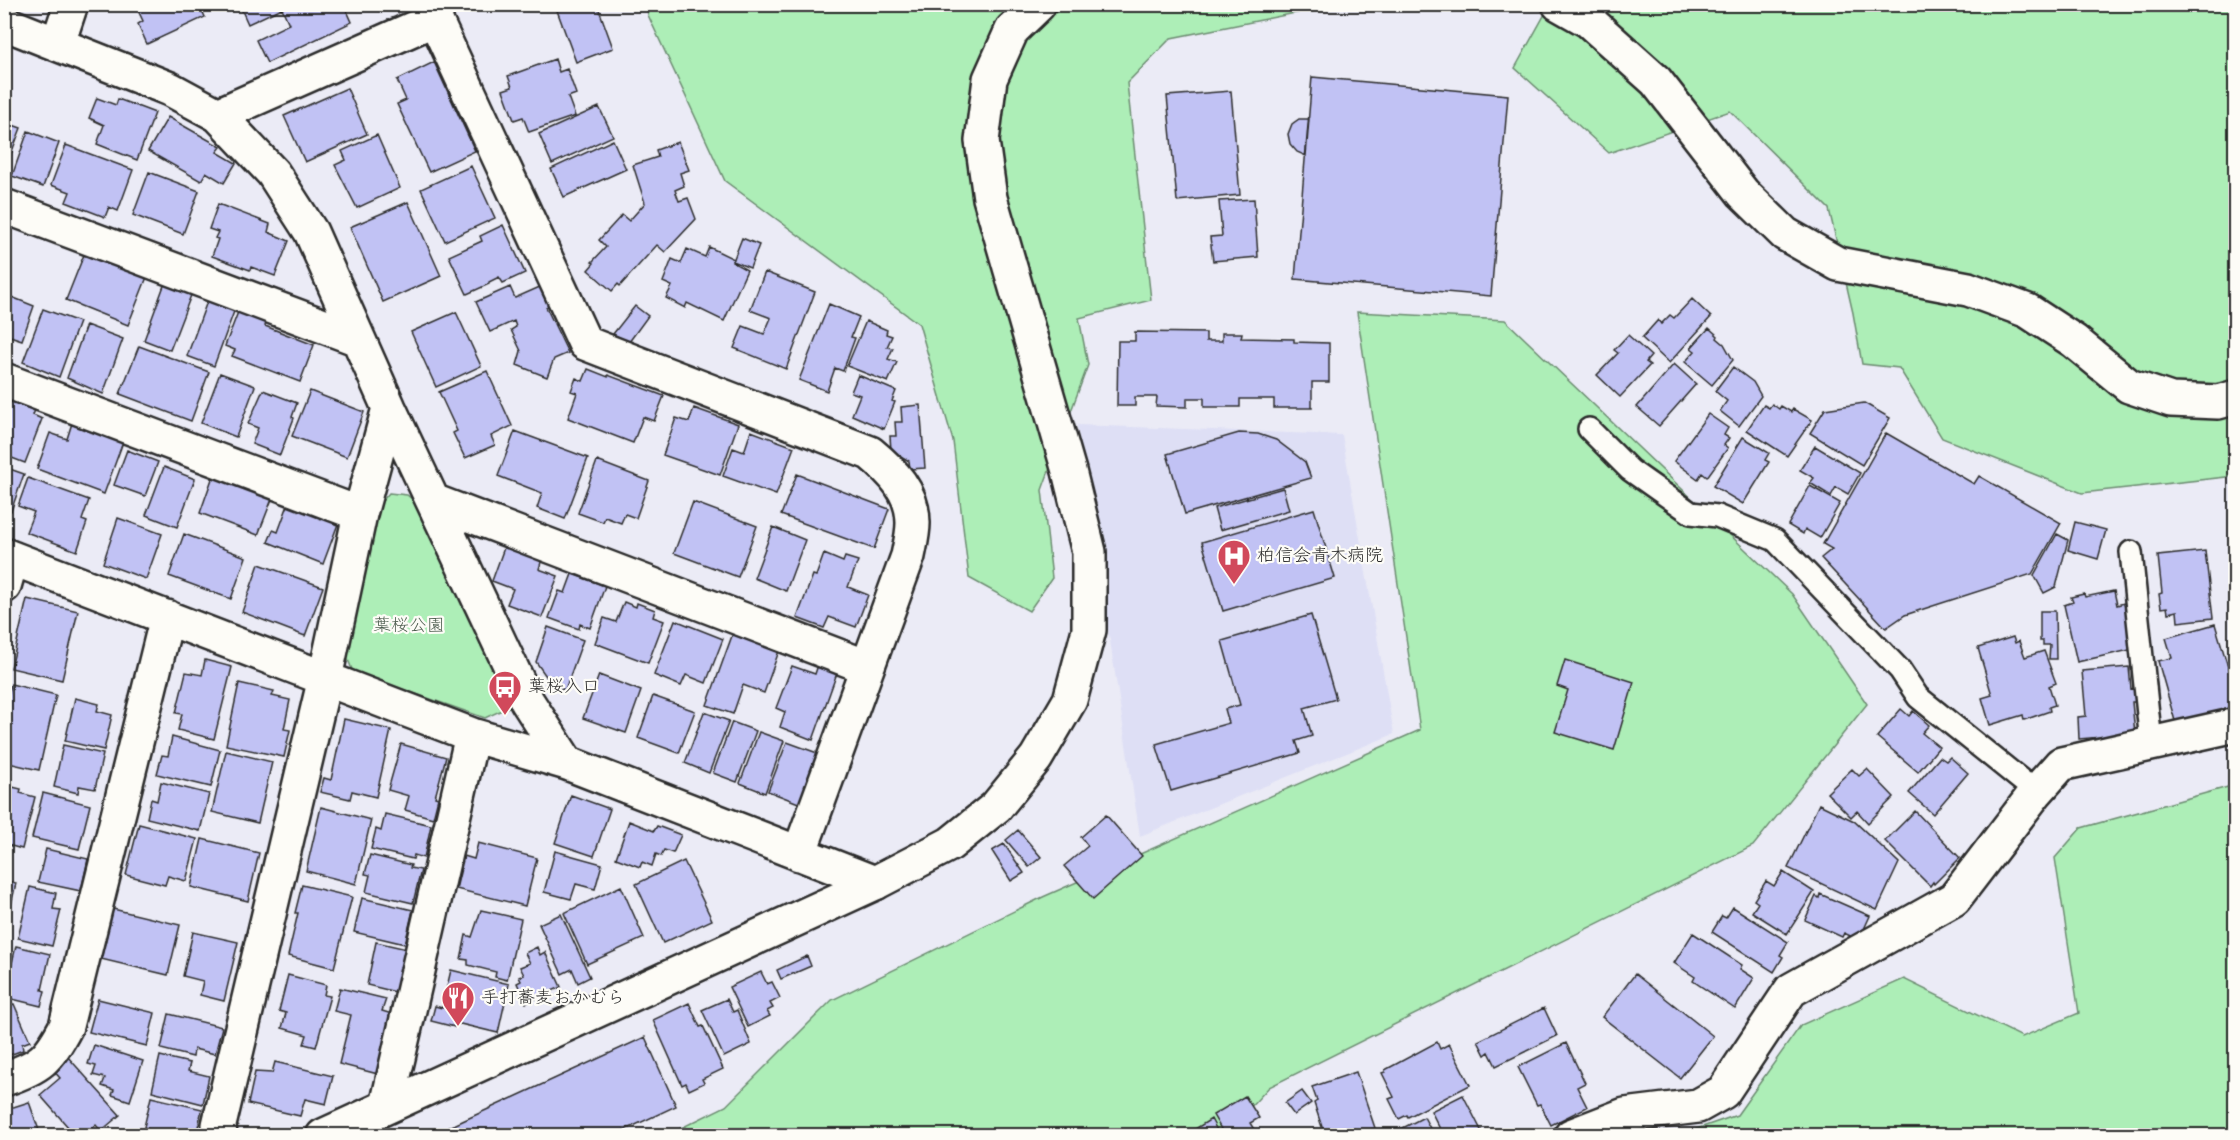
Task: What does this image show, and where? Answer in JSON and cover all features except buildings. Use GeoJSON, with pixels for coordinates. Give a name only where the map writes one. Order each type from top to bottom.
{"type":"FeatureCollection","features":[{"type":"Feature","properties":{"kind":"street"},"geometry":{"type":"LineString","coordinates":[[58,43],[71,4]]}},
{"type":"Feature","properties":{"kind":"street"},"geometry":{"type":"LineString","coordinates":[[323,1136],[875,883],[950,844],[996,807],[1036,758],[1070,700],[1089,630],[1089,552],[1066,460],[990,198],[982,141],[990,80],[1012,30],[1039,4]]}},
{"type":"Feature","properties":{"kind":"street"},"geometry":{"type":"LineString","coordinates":[[1559,4],[1589,21],[1656,81],[1743,193],[1785,234],[1838,264],[1968,289],[2028,311],[2074,341],[2129,386],[2171,400],[2218,402],[2235,397]]}},
{"type":"Feature","properties":{"kind":"street"},"geometry":{"type":"LineString","coordinates":[[218,115],[436,12],[585,343],[870,453],[892,472],[908,497],[913,524],[908,556],[799,854]]}},
{"type":"Feature","properties":{"kind":"street"},"geometry":{"type":"LineString","coordinates":[[4,23],[170,89],[218,115],[273,174],[311,232],[389,408],[527,701],[567,763]]}},
{"type":"Feature","properties":{"kind":"street"},"geometry":{"type":"LineString","coordinates":[[4,206],[358,339]]}},
{"type":"Feature","properties":{"kind":"street"},"geometry":{"type":"LineString","coordinates":[[4,380],[360,514]]}},
{"type":"Feature","properties":{"kind":"street"},"geometry":{"type":"LineString","coordinates":[[220,1136],[219,1125],[325,678],[360,514],[389,408]]}},
{"type":"Feature","properties":{"kind":"street"},"geometry":{"type":"LineString","coordinates":[[433,501],[867,667]]}},
{"type":"Feature","properties":{"kind":"street"},"geometry":{"type":"LineString","coordinates":[[7,566],[167,617],[472,735],[567,763],[875,883]]}},
{"type":"Feature","properties":{"kind":"street"},"geometry":{"type":"LineString","coordinates":[[4,1079],[31,1070],[53,1051],[66,1026],[167,617]]}},
{"type":"Feature","properties":{"kind":"street"},"geometry":{"type":"LineString","coordinates":[[1571,1136],[1625,1115],[1698,1106],[1723,1092],[1791,990],[1954,899],[2036,792],[2061,764],[2235,725]]}},
{"type":"Feature","properties":{"kind":"street"},"geometry":{"type":"LineString","coordinates":[[387,1106],[472,735]]}},
{"type":"Feature","properties":{"kind":"lane"},"geometry":{"type":"LineString","coordinates":[[1589,429],[1630,470],[1691,513],[1717,516],[1775,540],[1900,670],[1918,697],[2036,792]]}},
{"type":"Feature","properties":{"kind":"lane"},"geometry":{"type":"LineString","coordinates":[[2131,552],[2151,743]]}},
{"type":"Feature","properties":{"kind":"shaded area","name":"柏信会青木病院"},"geometry":{"type":"Polygon","coordinates":[[[1077,425],[1342,435],[1394,734],[1140,836],[1077,425]]]}},
{"type":"Feature","properties":{"kind":"green space"},"geometry":{"type":"Polygon","coordinates":[[[647,5],[1336,5],[1171,38],[1127,83],[1151,300],[1079,318],[1088,365],[1042,490],[1052,578],[1029,611],[969,578],[953,441],[919,324],[725,181],[648,15],[647,5]]]}},
{"type":"Feature","properties":{"kind":"green space"},"geometry":{"type":"Polygon","coordinates":[[[1550,5],[2235,5],[2235,476],[2082,493],[1942,438],[1899,368],[1862,364],[1853,313],[1829,209],[1730,111],[1609,153],[1515,68],[1550,5]]]}},
{"type":"Feature","properties":{"kind":"green space"},"geometry":{"type":"Polygon","coordinates":[[[1357,312],[1505,320],[1792,594],[1867,704],[1753,846],[1269,1087],[1225,1135],[665,1136],[726,1106],[832,1000],[1043,897],[1420,730],[1357,312]]]}},
{"type":"Feature","properties":{"kind":"green space","name":"葉桜公園"},"geometry":{"type":"Polygon","coordinates":[[[389,493],[407,495],[418,504],[513,705],[485,718],[353,672],[341,642],[377,507],[389,493]]]}},
{"type":"Feature","properties":{"kind":"green space"},"geometry":{"type":"Polygon","coordinates":[[[2235,785],[2235,1135],[1679,1135],[1737,1115],[1801,1025],[1904,979],[2022,1037],[2079,1013],[2055,858],[2081,828],[2235,785]]]}},
{"type":"Feature","properties":{"kind":"place","name":"柏信会青木病院"},"geometry":{"type":"Point","coordinates":[1234,585]}},
{"type":"Feature","properties":{"kind":"place","name":"葉桜入口"},"geometry":{"type":"Point","coordinates":[505,716]}},
{"type":"Feature","properties":{"kind":"place","name":"手打蕎麦おかむら"},"geometry":{"type":"Point","coordinates":[458,1027]}}]}
